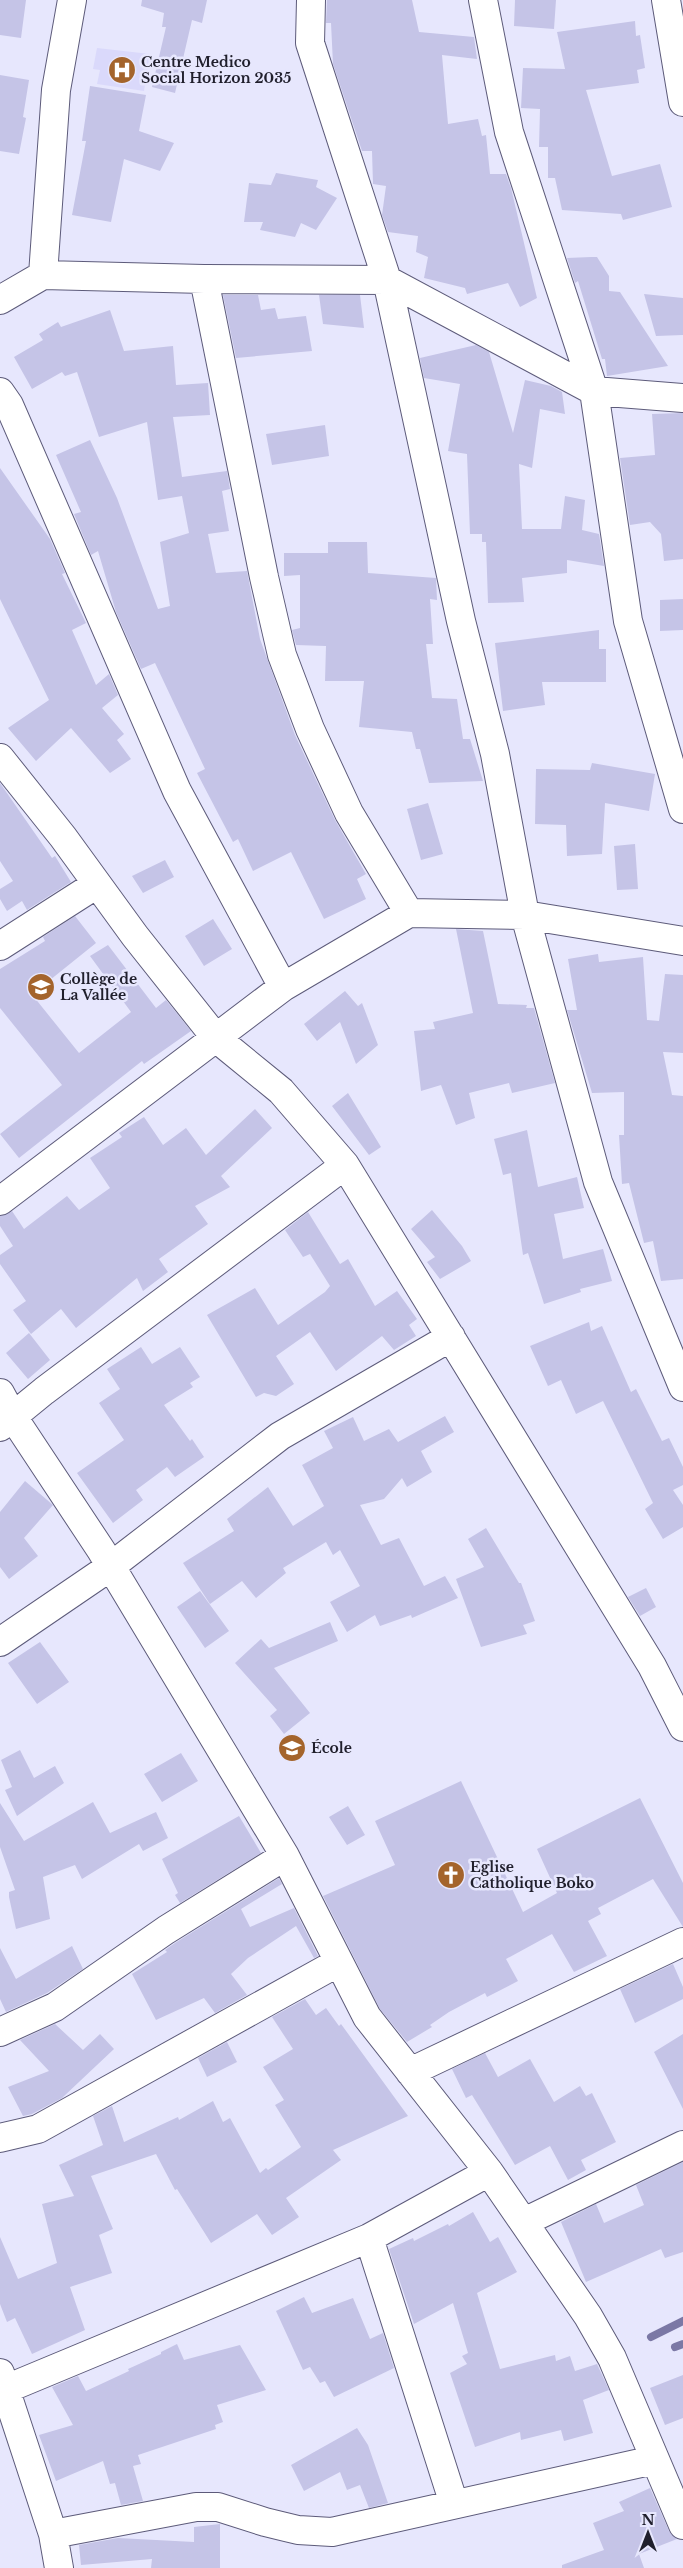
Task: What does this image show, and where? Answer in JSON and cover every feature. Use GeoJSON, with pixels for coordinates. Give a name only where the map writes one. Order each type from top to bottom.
{"type":"FeatureCollection","features":[{"type":"Feature","properties":{"kind":"street"},"geometry":{"type":"LineString","coordinates":[[43,275],[56,90],[72,0]]}},
{"type":"Feature","properties":{"kind":"street"},"geometry":{"type":"LineString","coordinates":[[311,0],[310,44],[387,280],[461,621],[495,754],[525,915],[598,1182],[683,1387]]}},
{"type":"Feature","properties":{"kind":"street"},"geometry":{"type":"LineString","coordinates":[[483,0],[509,132],[594,391],[628,621],[683,809]]}},
{"type":"Feature","properties":{"kind":"street"},"geometry":{"type":"LineString","coordinates":[[666,2],[683,102]]}},
{"type":"Feature","properties":{"kind":"street"},"geometry":{"type":"LineString","coordinates":[[0,300],[43,275],[204,279],[387,280],[594,391],[683,398]]}},
{"type":"Feature","properties":{"kind":"street"},"geometry":{"type":"LineString","coordinates":[[204,279],[264,577],[282,655],[310,729],[349,813],[409,913]]}},
{"type":"Feature","properties":{"kind":"street"},"geometry":{"type":"LineString","coordinates":[[0,392],[9,405],[177,791],[282,987]]}},
{"type":"Feature","properties":{"kind":"street"},"geometry":{"type":"LineString","coordinates":[[0,758],[64,837],[135,936],[216,1038],[281,1091],[345,1165],[652,1666],[683,1728]]}},
{"type":"Feature","properties":{"kind":"street"},"geometry":{"type":"LineString","coordinates":[[0,946],[97,884]]}},
{"type":"Feature","properties":{"kind":"street"},"geometry":{"type":"LineString","coordinates":[[0,1201],[282,987],[409,913],[525,915],[683,941]]}},
{"type":"Feature","properties":{"kind":"street"},"geometry":{"type":"LineString","coordinates":[[6,1422],[44,1391],[345,1165]]}},
{"type":"Feature","properties":{"kind":"street"},"geometry":{"type":"LineString","coordinates":[[0,1642],[110,1567],[280,1436],[450,1337]]}},
{"type":"Feature","properties":{"kind":"street"},"geometry":{"type":"LineString","coordinates":[[0,1393],[6,1422],[110,1567],[285,1856],[367,2017],[488,2172],[588,2316],[612,2358],[683,2525]]}},
{"type":"Feature","properties":{"kind":"street"},"geometry":{"type":"LineString","coordinates":[[0,2032],[55,2007],[166,1930],[285,1856]]}},
{"type":"Feature","properties":{"kind":"street"},"geometry":{"type":"LineString","coordinates":[[410,2072],[683,1942]]}},
{"type":"Feature","properties":{"kind":"street"},"geometry":{"type":"LineString","coordinates":[[0,2138],[38,2129],[339,1962]]}},
{"type":"Feature","properties":{"kind":"street"},"geometry":{"type":"LineString","coordinates":[[524,2222],[683,2145]]}},
{"type":"Feature","properties":{"kind":"street"},"geometry":{"type":"LineString","coordinates":[[59,2568],[53,2534],[3,2381],[370,2238],[488,2172]]}},
{"type":"Feature","properties":{"kind":"street"},"geometry":{"type":"LineString","coordinates":[[370,2238],[454,2504]]}},
{"type":"Feature","properties":{"kind":"street"},"geometry":{"type":"LineString","coordinates":[[53,2534],[196,2507],[218,2507],[298,2530],[332,2532],[654,2460]]}},
{"type":"Feature","properties":{"kind":"shaded area","name":"Centre Medico Social Horizon 2035"},"geometry":{"type":"Polygon","coordinates":[[[97,48],[150,54],[144,91],[97,84],[100,70],[93,69],[97,48]]]}},
{"type":"Feature","properties":{"kind":"building"},"geometry":{"type":"Polygon","coordinates":[[[0,0],[26,0],[21,38],[0,35],[0,0]]]}},
{"type":"Feature","properties":{"kind":"building"},"geometry":{"type":"Polygon","coordinates":[[[142,0],[207,0],[202,23],[192,20],[175,93],[152,87],[166,27],[162,27],[164,13],[141,6],[142,0]]]}},
{"type":"Feature","properties":{"kind":"building"},"geometry":{"type":"Polygon","coordinates":[[[327,0],[412,0],[419,32],[474,37],[477,59],[442,55],[448,124],[478,119],[482,136],[486,135],[490,174],[506,174],[511,188],[537,298],[520,307],[508,283],[467,294],[465,288],[424,278],[428,257],[416,252],[418,236],[388,232],[382,215],[386,186],[373,184],[372,151],[362,151],[333,64],[331,23],[326,23],[327,0]]]}},
{"type":"Feature","properties":{"kind":"building"},"geometry":{"type":"Polygon","coordinates":[[[515,0],[556,0],[554,29],[514,26],[515,0]]]}},
{"type":"Feature","properties":{"kind":"building"},"geometry":{"type":"Polygon","coordinates":[[[635,21],[636,36],[640,35],[645,68],[637,70],[639,83],[586,90],[612,176],[660,164],[672,207],[623,220],[621,214],[562,210],[555,178],[548,178],[548,147],[539,147],[540,109],[521,108],[523,68],[565,69],[557,32],[635,21]]]}},
{"type":"Feature","properties":{"kind":"building"},"geometry":{"type":"Polygon","coordinates":[[[0,75],[29,80],[23,117],[26,118],[19,154],[0,151],[0,75]]]}},
{"type":"Feature","properties":{"kind":"building"},"geometry":{"type":"Polygon","coordinates":[[[90,86],[146,95],[139,131],[174,143],[160,171],[124,159],[111,222],[72,215],[86,141],[82,141],[90,86]]]}},
{"type":"Feature","properties":{"kind":"building"},"geometry":{"type":"Polygon","coordinates":[[[276,173],[318,180],[316,187],[337,198],[316,230],[301,223],[295,237],[260,230],[263,222],[244,222],[249,183],[271,185],[276,173]]]}},
{"type":"Feature","properties":{"kind":"building"},"geometry":{"type":"Polygon","coordinates":[[[597,257],[609,276],[609,291],[620,292],[668,366],[607,376],[605,359],[602,359],[578,281],[575,283],[567,258],[597,257]]]}},
{"type":"Feature","properties":{"kind":"building"},"geometry":{"type":"Polygon","coordinates":[[[644,294],[683,298],[683,335],[656,336],[644,294]]]}},
{"type":"Feature","properties":{"kind":"building"},"geometry":{"type":"Polygon","coordinates":[[[223,295],[258,295],[261,310],[275,308],[278,319],[306,316],[312,351],[236,358],[223,295]]]}},
{"type":"Feature","properties":{"kind":"building"},"geometry":{"type":"Polygon","coordinates":[[[319,295],[360,295],[364,328],[323,324],[319,295]]]}},
{"type":"Feature","properties":{"kind":"building"},"geometry":{"type":"Polygon","coordinates":[[[110,310],[124,351],[173,346],[176,385],[208,383],[210,415],[173,417],[182,477],[227,471],[230,489],[222,491],[229,531],[208,534],[216,573],[247,571],[260,639],[295,735],[335,820],[366,874],[357,879],[366,899],[324,919],[291,852],[253,871],[238,839],[233,842],[197,773],[205,769],[155,663],[141,669],[116,612],[98,551],[91,555],[74,514],[81,512],[56,455],[90,440],[117,498],[158,609],[170,606],[160,542],[189,533],[182,496],[158,500],[147,422],[99,437],[77,372],[65,376],[62,372],[32,389],[14,357],[43,340],[39,334],[58,322],[61,327],[110,310]]]}},
{"type":"Feature","properties":{"kind":"building"},"geometry":{"type":"Polygon","coordinates":[[[476,345],[489,352],[513,433],[525,380],[551,386],[562,392],[565,414],[540,409],[532,468],[519,464],[522,529],[561,529],[565,496],[585,500],[582,530],[599,534],[604,566],[567,560],[567,573],[522,578],[524,602],[488,603],[486,542],[482,542],[482,534],[470,534],[467,454],[448,451],[460,384],[424,378],[421,364],[420,358],[476,345]]]}},
{"type":"Feature","properties":{"kind":"building"},"geometry":{"type":"Polygon","coordinates":[[[683,413],[683,559],[664,561],[661,534],[650,522],[630,525],[620,458],[655,455],[652,414],[683,413]]]}},
{"type":"Feature","properties":{"kind":"building"},"geometry":{"type":"Polygon","coordinates":[[[325,425],[329,456],[272,465],[266,434],[325,425]]]}},
{"type":"Feature","properties":{"kind":"building"},"geometry":{"type":"Polygon","coordinates":[[[0,468],[50,539],[65,573],[62,574],[86,623],[72,630],[96,685],[109,674],[118,695],[102,708],[124,734],[117,740],[131,759],[110,773],[71,728],[36,761],[8,728],[49,700],[0,599],[0,468]]]}},
{"type":"Feature","properties":{"kind":"building"},"geometry":{"type":"Polygon","coordinates":[[[328,542],[367,542],[368,573],[436,578],[437,600],[430,599],[433,644],[426,644],[432,698],[457,699],[463,739],[470,739],[483,781],[429,783],[420,749],[416,749],[412,732],[359,727],[364,681],[325,681],[326,646],[296,645],[292,630],[300,628],[300,575],[284,576],[284,553],[328,553],[328,542]]]}},
{"type":"Feature","properties":{"kind":"building"},"geometry":{"type":"Polygon","coordinates":[[[683,599],[683,630],[660,631],[660,600],[683,599]]]}},
{"type":"Feature","properties":{"kind":"building"},"geometry":{"type":"Polygon","coordinates":[[[599,630],[599,649],[606,649],[606,682],[542,682],[545,705],[503,711],[495,643],[599,630]]]}},
{"type":"Feature","properties":{"kind":"building"},"geometry":{"type":"Polygon","coordinates":[[[592,763],[655,774],[649,811],[605,803],[602,854],[567,856],[566,825],[535,824],[536,769],[590,770],[592,763]]]}},
{"type":"Feature","properties":{"kind":"building"},"geometry":{"type":"Polygon","coordinates":[[[0,783],[52,858],[55,856],[71,882],[27,910],[22,901],[7,911],[0,899],[0,889],[13,881],[0,861],[0,783]]]}},
{"type":"Feature","properties":{"kind":"building"},"geometry":{"type":"Polygon","coordinates":[[[428,803],[443,854],[421,860],[407,809],[428,803]]]}},
{"type":"Feature","properties":{"kind":"building"},"geometry":{"type":"Polygon","coordinates":[[[635,844],[638,889],[617,890],[614,846],[635,844]]]}},
{"type":"Feature","properties":{"kind":"building"},"geometry":{"type":"Polygon","coordinates":[[[165,860],[174,877],[143,893],[132,876],[165,860]]]}},
{"type":"Feature","properties":{"kind":"building"},"geometry":{"type":"Polygon","coordinates":[[[75,916],[96,943],[50,980],[30,992],[79,1053],[131,1012],[90,956],[108,945],[156,1008],[166,1000],[191,1031],[144,1064],[142,1061],[19,1158],[0,1134],[62,1085],[0,1008],[0,969],[45,941],[43,937],[75,916]]]}},
{"type":"Feature","properties":{"kind":"building"},"geometry":{"type":"Polygon","coordinates":[[[213,919],[232,949],[204,966],[185,936],[213,919]]]}},
{"type":"Feature","properties":{"kind":"building"},"geometry":{"type":"Polygon","coordinates":[[[456,929],[483,931],[498,1004],[527,1005],[526,1008],[534,1008],[555,1083],[512,1093],[509,1083],[469,1093],[475,1118],[456,1125],[441,1085],[421,1091],[414,1031],[435,1029],[433,1022],[473,1013],[456,929]]]}},
{"type":"Feature","properties":{"kind":"building"},"geometry":{"type":"Polygon","coordinates":[[[598,954],[599,962],[643,957],[647,1020],[659,1021],[665,974],[683,975],[683,1053],[663,1052],[672,1095],[683,1096],[683,1279],[661,1281],[653,1241],[644,1243],[629,1183],[622,1184],[619,1135],[624,1135],[624,1092],[592,1093],[567,1010],[577,1010],[568,959],[598,954]]]}},
{"type":"Feature","properties":{"kind":"building"},"geometry":{"type":"Polygon","coordinates":[[[345,991],[358,1006],[362,1003],[378,1045],[356,1064],[340,1022],[317,1041],[304,1024],[345,991]]]}},
{"type":"Feature","properties":{"kind":"building"},"geometry":{"type":"Polygon","coordinates":[[[348,1093],[381,1147],[369,1155],[332,1106],[348,1093]]]}},
{"type":"Feature","properties":{"kind":"building"},"geometry":{"type":"Polygon","coordinates":[[[255,1109],[272,1128],[221,1176],[230,1187],[195,1206],[208,1224],[159,1259],[168,1272],[143,1291],[137,1278],[76,1328],[61,1309],[31,1334],[13,1310],[26,1301],[0,1264],[0,1255],[13,1246],[0,1226],[0,1216],[12,1211],[24,1229],[67,1196],[79,1210],[110,1188],[90,1158],[122,1137],[119,1133],[144,1117],[163,1145],[186,1128],[206,1155],[255,1109]]]}},
{"type":"Feature","properties":{"kind":"building"},"geometry":{"type":"Polygon","coordinates":[[[527,1130],[538,1187],[577,1177],[584,1208],[554,1214],[563,1259],[603,1249],[612,1281],[580,1289],[581,1292],[544,1304],[528,1253],[523,1255],[511,1173],[503,1175],[494,1139],[527,1130]]]}},
{"type":"Feature","properties":{"kind":"building"},"geometry":{"type":"Polygon","coordinates":[[[432,1210],[462,1246],[471,1261],[440,1279],[427,1262],[435,1257],[411,1229],[432,1210]]]}},
{"type":"Feature","properties":{"kind":"building"},"geometry":{"type":"Polygon","coordinates":[[[308,1212],[340,1264],[348,1259],[375,1306],[397,1291],[417,1319],[409,1325],[416,1336],[394,1350],[382,1336],[336,1371],[310,1332],[276,1356],[294,1384],[276,1396],[264,1393],[256,1397],[207,1315],[255,1288],[278,1325],[325,1292],[330,1286],[310,1254],[303,1257],[285,1230],[308,1212]]]}},
{"type":"Feature","properties":{"kind":"building"},"geometry":{"type":"Polygon","coordinates":[[[589,1322],[591,1331],[602,1326],[631,1392],[636,1389],[662,1441],[669,1438],[683,1467],[683,1485],[673,1490],[683,1505],[683,1527],[663,1539],[645,1509],[653,1503],[603,1401],[576,1414],[561,1380],[548,1386],[530,1346],[589,1322]]]}},
{"type":"Feature","properties":{"kind":"building"},"geometry":{"type":"Polygon","coordinates":[[[29,1333],[50,1360],[28,1379],[6,1353],[29,1333]]]}},
{"type":"Feature","properties":{"kind":"building"},"geometry":{"type":"Polygon","coordinates":[[[141,1347],[152,1364],[180,1347],[200,1377],[190,1383],[193,1387],[164,1405],[204,1457],[175,1477],[167,1467],[136,1490],[143,1500],[113,1523],[77,1473],[124,1440],[99,1403],[120,1389],[107,1369],[141,1347]]]}},
{"type":"Feature","properties":{"kind":"building"},"geometry":{"type":"Polygon","coordinates":[[[445,1416],[454,1432],[421,1451],[432,1472],[407,1487],[402,1478],[384,1499],[360,1505],[381,1545],[399,1538],[424,1586],[445,1576],[458,1598],[412,1618],[411,1615],[380,1626],[375,1615],[347,1632],[330,1602],[360,1586],[340,1550],[333,1555],[326,1542],[283,1568],[286,1573],[256,1598],[242,1581],[210,1604],[183,1563],[234,1531],[227,1519],[268,1487],[293,1526],[324,1506],[302,1465],[333,1448],[324,1431],[353,1417],[364,1441],[389,1429],[398,1442],[445,1416]]]}},
{"type":"Feature","properties":{"kind":"building"},"geometry":{"type":"Polygon","coordinates":[[[25,1481],[53,1505],[24,1538],[38,1556],[9,1579],[0,1567],[0,1512],[25,1481]]]}},
{"type":"Feature","properties":{"kind":"building"},"geometry":{"type":"Polygon","coordinates":[[[486,1528],[519,1583],[521,1583],[535,1621],[523,1625],[527,1634],[481,1647],[456,1579],[484,1567],[468,1539],[486,1528]]]}},
{"type":"Feature","properties":{"kind":"building"},"geometry":{"type":"Polygon","coordinates":[[[646,1588],[656,1607],[640,1616],[628,1597],[646,1588]]]}},
{"type":"Feature","properties":{"kind":"building"},"geometry":{"type":"Polygon","coordinates":[[[200,1591],[229,1631],[205,1648],[177,1607],[200,1591]]]}},
{"type":"Feature","properties":{"kind":"building"},"geometry":{"type":"Polygon","coordinates":[[[330,1622],[338,1641],[274,1668],[310,1713],[284,1734],[270,1716],[277,1710],[235,1663],[261,1639],[269,1648],[330,1622]]]}},
{"type":"Feature","properties":{"kind":"building"},"geometry":{"type":"Polygon","coordinates":[[[40,1642],[69,1682],[37,1704],[8,1663],[40,1642]]]}},
{"type":"Feature","properties":{"kind":"building"},"geometry":{"type":"Polygon","coordinates":[[[20,1750],[34,1778],[55,1766],[64,1783],[17,1816],[5,1790],[12,1787],[1,1760],[20,1750]]]}},
{"type":"Feature","properties":{"kind":"building"},"geometry":{"type":"Polygon","coordinates":[[[181,1753],[198,1781],[162,1802],[144,1774],[181,1753]]]}},
{"type":"Feature","properties":{"kind":"building"},"geometry":{"type":"Polygon","coordinates":[[[461,1781],[523,1912],[557,1893],[537,1849],[640,1798],[683,1883],[683,1927],[653,1879],[598,1908],[601,1914],[588,1921],[607,1956],[574,1972],[552,1934],[506,1959],[518,1981],[487,1997],[485,1993],[449,2012],[430,2025],[432,2027],[407,2042],[380,2009],[323,1896],[395,1865],[375,1821],[461,1781]]]}},
{"type":"Feature","properties":{"kind":"building"},"geometry":{"type":"Polygon","coordinates":[[[93,1802],[110,1833],[156,1812],[168,1838],[143,1851],[139,1844],[82,1879],[75,1865],[43,1877],[50,1919],[16,1929],[9,1897],[9,1892],[15,1890],[0,1847],[0,1803],[24,1841],[93,1802]]]}},
{"type":"Feature","properties":{"kind":"building"},"geometry":{"type":"Polygon","coordinates":[[[348,1806],[365,1835],[347,1845],[329,1817],[348,1806]]]}},
{"type":"Feature","properties":{"kind":"building"},"geometry":{"type":"Polygon","coordinates":[[[239,1816],[261,1853],[180,1903],[175,1895],[178,1893],[162,1859],[239,1816]]]}},
{"type":"Feature","properties":{"kind":"building"},"geometry":{"type":"Polygon","coordinates":[[[279,1878],[282,1884],[241,1909],[250,1927],[294,1908],[318,1956],[314,1958],[296,1926],[248,1958],[231,1974],[247,1995],[215,2013],[204,1998],[156,2020],[132,1974],[167,1952],[165,1950],[175,1943],[279,1878]]]}},
{"type":"Feature","properties":{"kind":"building"},"geometry":{"type":"Polygon","coordinates":[[[72,1946],[83,1969],[47,1993],[6,2012],[0,1999],[0,1948],[16,1979],[72,1946]]]}},
{"type":"Feature","properties":{"kind":"building"},"geometry":{"type":"Polygon","coordinates":[[[673,1964],[683,1987],[683,1999],[635,2023],[620,1989],[673,1964]]]}},
{"type":"Feature","properties":{"kind":"building"},"geometry":{"type":"Polygon","coordinates":[[[305,1999],[316,2015],[326,2008],[339,2026],[341,2024],[408,2116],[333,2150],[341,2160],[286,2198],[299,2217],[272,2235],[257,2214],[211,2243],[177,2189],[175,2190],[156,2154],[91,2176],[113,2229],[99,2235],[112,2273],[70,2287],[85,2330],[32,2354],[15,2318],[7,2322],[0,2304],[0,2237],[18,2279],[57,2263],[42,2204],[74,2196],[59,2165],[103,2145],[93,2116],[112,2106],[124,2142],[178,2117],[179,2120],[213,2101],[223,2122],[230,2118],[260,2173],[266,2168],[268,2170],[301,2147],[275,2105],[284,2100],[263,2067],[293,2049],[272,2017],[305,1999]]]}},
{"type":"Feature","properties":{"kind":"building"},"geometry":{"type":"Polygon","coordinates":[[[55,2024],[83,2050],[100,2034],[114,2049],[62,2098],[32,2114],[23,2116],[8,2087],[49,2071],[20,2040],[55,2024]]]}},
{"type":"Feature","properties":{"kind":"building"},"geometry":{"type":"Polygon","coordinates":[[[683,2034],[683,2109],[654,2052],[683,2034]]]}},
{"type":"Feature","properties":{"kind":"building"},"geometry":{"type":"Polygon","coordinates":[[[227,2042],[237,2062],[207,2077],[198,2058],[227,2042]]]}},
{"type":"Feature","properties":{"kind":"building"},"geometry":{"type":"Polygon","coordinates":[[[485,2053],[498,2077],[530,2059],[554,2102],[580,2086],[586,2096],[592,2093],[616,2142],[581,2160],[586,2170],[568,2180],[550,2146],[515,2165],[472,2095],[466,2098],[452,2069],[485,2053]]]}},
{"type":"Feature","properties":{"kind":"building"},"geometry":{"type":"Polygon","coordinates":[[[683,2162],[683,2252],[665,2258],[661,2249],[586,2282],[561,2222],[596,2204],[604,2223],[644,2205],[636,2185],[683,2162]]]}},
{"type":"Feature","properties":{"kind":"building"},"geometry":{"type":"Polygon","coordinates":[[[473,2212],[490,2242],[498,2237],[517,2272],[477,2293],[500,2369],[555,2355],[556,2361],[570,2356],[575,2371],[597,2364],[609,2390],[583,2400],[593,2433],[564,2441],[561,2430],[521,2440],[520,2432],[475,2447],[450,2373],[467,2364],[462,2356],[468,2353],[453,2303],[414,2324],[389,2249],[413,2238],[414,2241],[448,2224],[449,2226],[473,2212]]]}},
{"type":"Feature","properties":{"kind":"building"},"geometry":{"type":"Polygon","coordinates":[[[304,2297],[312,2313],[353,2298],[370,2339],[383,2333],[394,2368],[334,2397],[325,2381],[320,2383],[310,2367],[303,2370],[276,2311],[304,2297]]]}},
{"type":"Feature","properties":{"kind":"building"},"geometry":{"type":"Polygon","coordinates":[[[177,2344],[184,2360],[240,2345],[266,2390],[217,2405],[223,2422],[215,2425],[216,2429],[138,2455],[141,2464],[133,2466],[143,2501],[121,2505],[115,2483],[110,2484],[103,2461],[56,2481],[39,2435],[73,2425],[52,2387],[78,2376],[86,2391],[129,2371],[128,2369],[161,2354],[161,2352],[177,2344]]]}},
{"type":"Feature","properties":{"kind":"building"},"geometry":{"type":"Polygon","coordinates":[[[683,2375],[683,2418],[665,2425],[650,2388],[683,2375]]]}},
{"type":"Feature","properties":{"kind":"building"},"geometry":{"type":"Polygon","coordinates":[[[357,2428],[368,2445],[388,2503],[369,2508],[360,2485],[347,2490],[340,2472],[304,2491],[291,2465],[357,2428]]]}},
{"type":"Feature","properties":{"kind":"building"},"geometry":{"type":"Polygon","coordinates":[[[650,2488],[669,2531],[677,2539],[639,2554],[644,2568],[562,2568],[562,2565],[604,2550],[593,2523],[624,2511],[619,2502],[650,2488]]]}},
{"type":"Feature","properties":{"kind":"building"},"geometry":{"type":"Polygon","coordinates":[[[220,2524],[220,2568],[151,2568],[152,2559],[81,2565],[79,2545],[118,2538],[194,2542],[194,2527],[220,2524]]]}},
{"type":"Feature","properties":{"kind":"waterway"},"geometry":{"type":"LineString","coordinates":[[651,2337],[683,2321]]}},
{"type":"Feature","properties":{"kind":"waterway"},"geometry":{"type":"LineString","coordinates":[[675,2347],[683,2344]]}},
{"type":"Feature","properties":{"kind":"place","name":"Centre Medico Social Horizon 2035"},"geometry":{"type":"Point","coordinates":[122,70]}},
{"type":"Feature","properties":{"kind":"place","name":"Collège de La Vallée"},"geometry":{"type":"Point","coordinates":[41,987]}},
{"type":"Feature","properties":{"kind":"place","name":"École"},"geometry":{"type":"Point","coordinates":[292,1748]}},
{"type":"Feature","properties":{"kind":"place","name":"Eglise Catholique Boko"},"geometry":{"type":"Point","coordinates":[451,1875]}}]}
